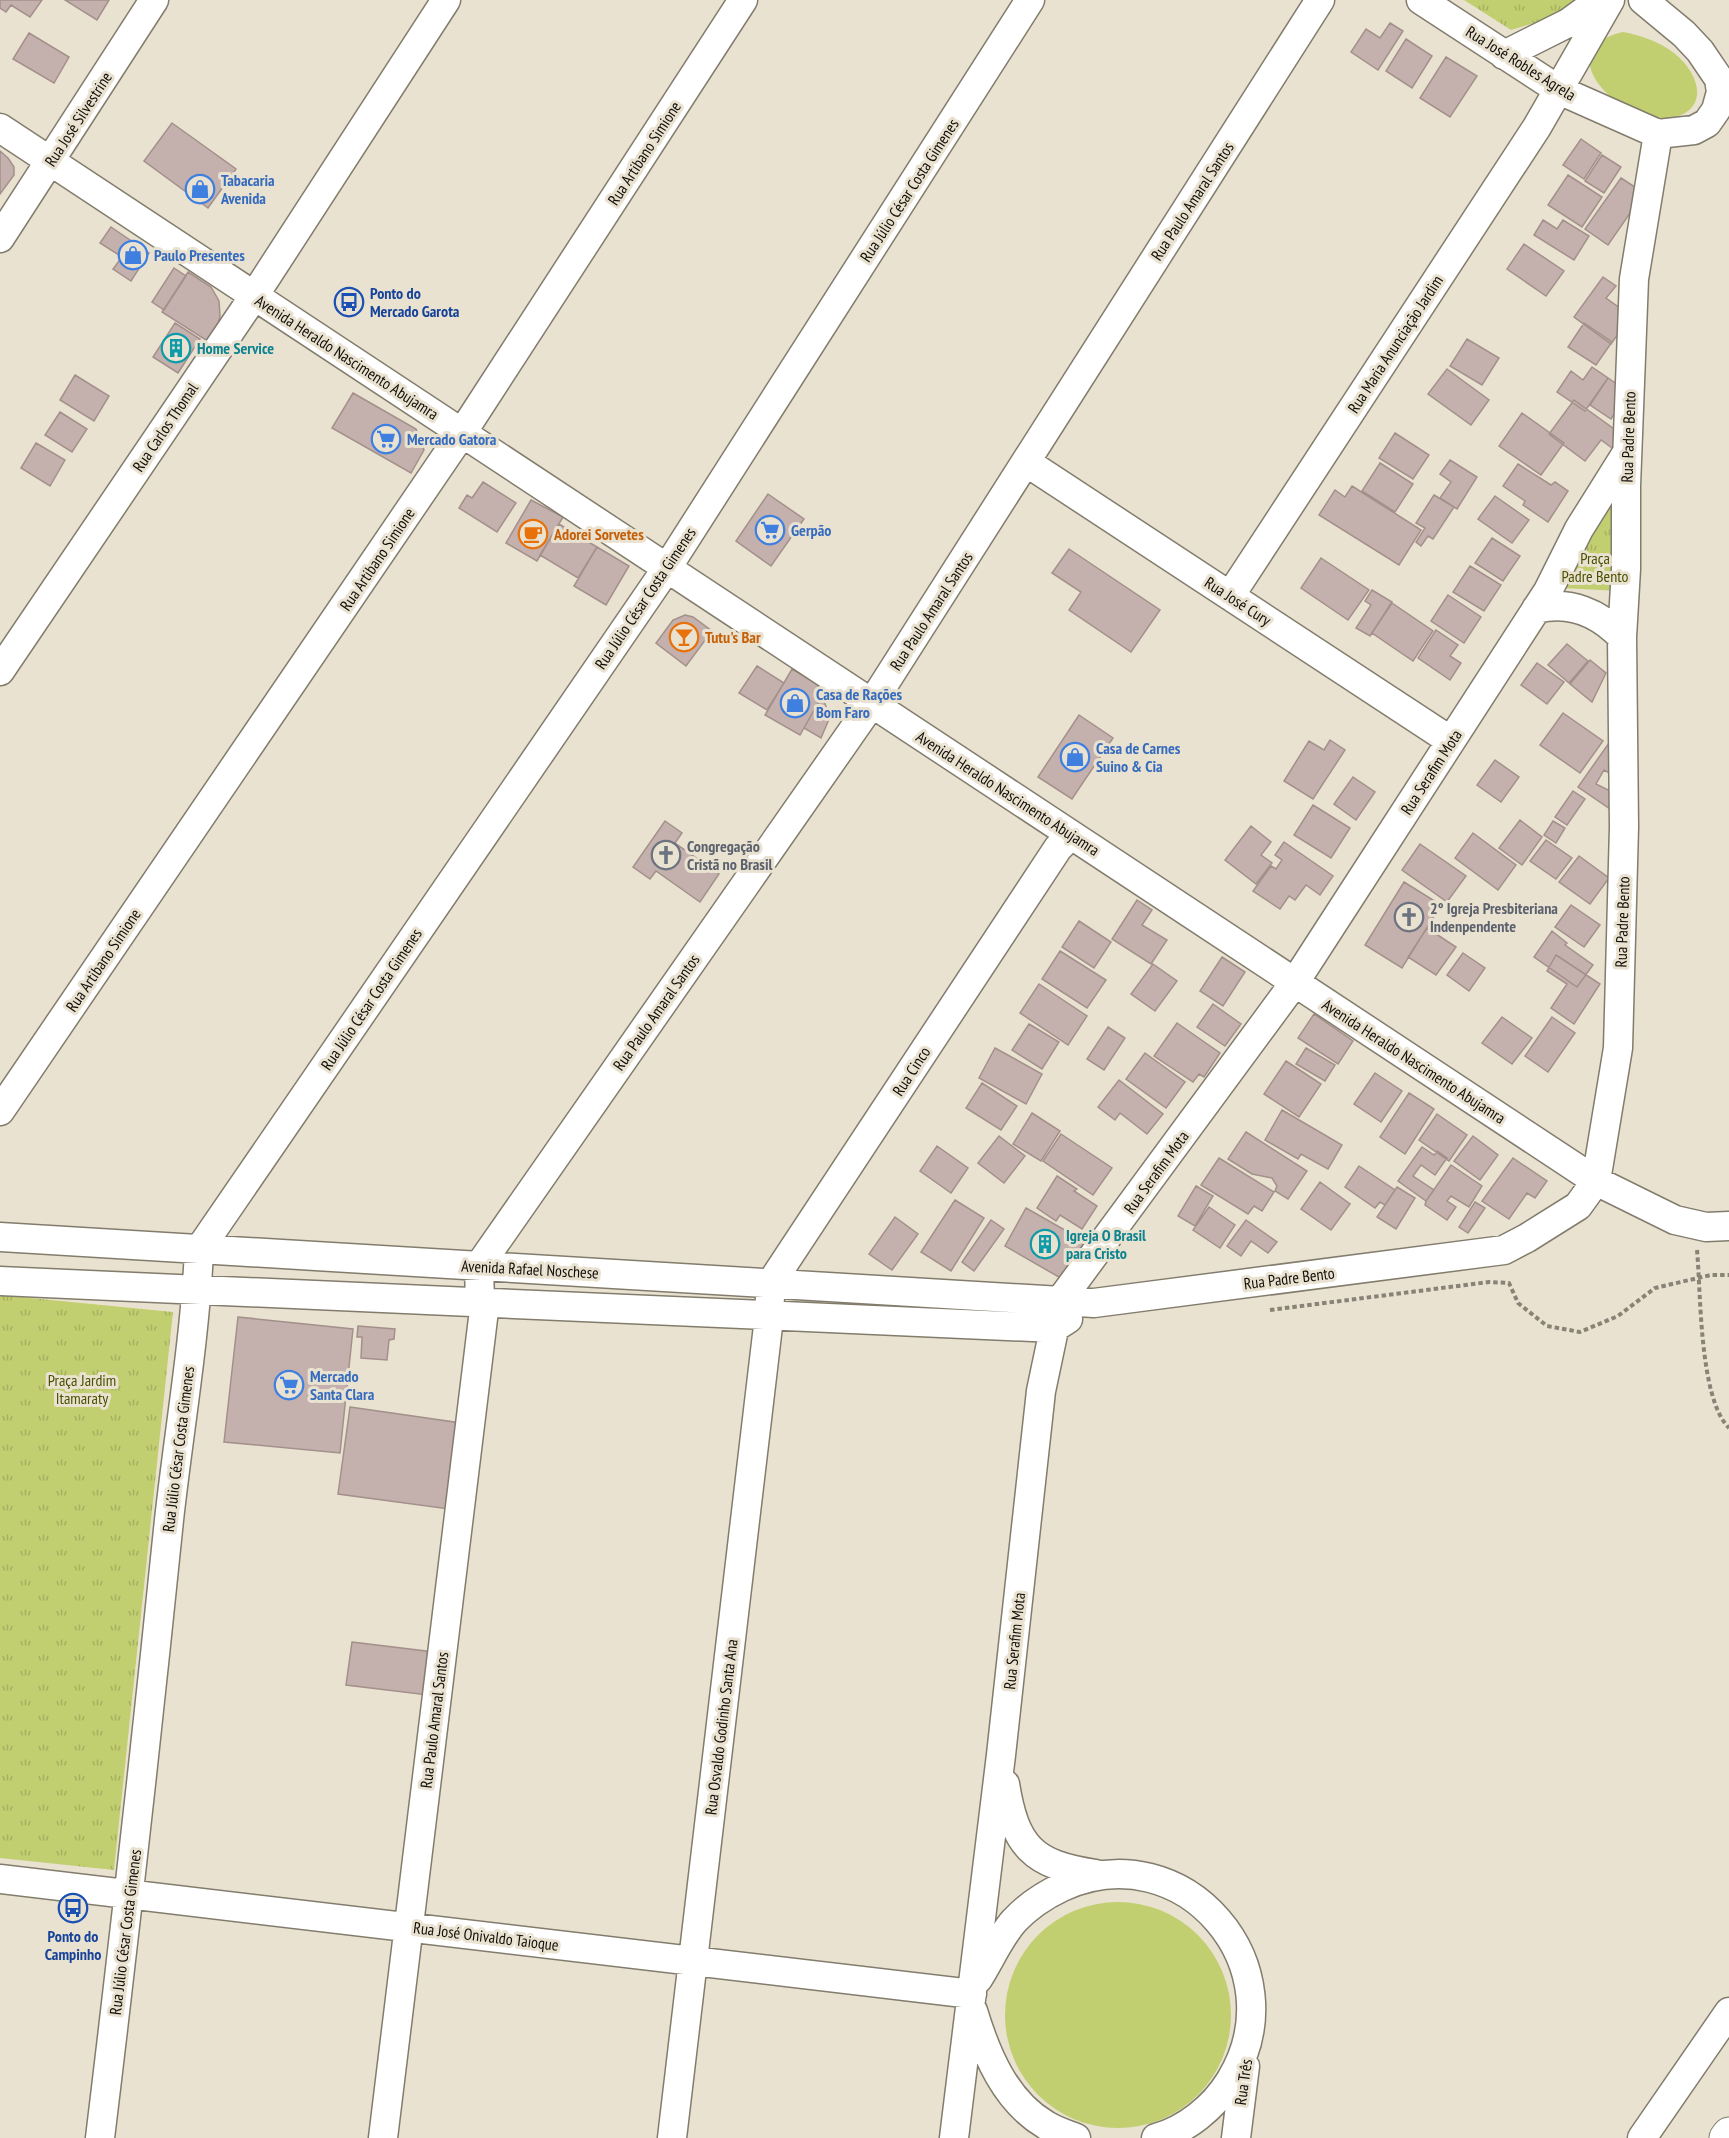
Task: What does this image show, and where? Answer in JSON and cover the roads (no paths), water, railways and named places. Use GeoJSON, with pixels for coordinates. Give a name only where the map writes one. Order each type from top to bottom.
{"type":"FeatureCollection","features":[{"type":"Feature","properties":{"kind":"main road"},"geometry":{"type":"LineString","coordinates":[[1726,2138],[1729,2134]]}},
{"type":"Feature","properties":{"kind":"street","name":"Rua José Silvestrine"},"geometry":{"type":"LineString","coordinates":[[0,238],[154,0]]}},
{"type":"Feature","properties":{"kind":"street","name":"Rua Carlos Thomal"},"geometry":{"type":"LineString","coordinates":[[0,671],[254,296],[446,0]]}},
{"type":"Feature","properties":{"kind":"street","name":"Rua Artibano Simione"},"geometry":{"type":"LineString","coordinates":[[0,1111],[462,433],[743,0]]}},
{"type":"Feature","properties":{"kind":"street","name":"Rua Júlio César Costa Gimenes"},"geometry":{"type":"LineString","coordinates":[[100,2138],[130,1894],[175,1461],[198,1290],[199,1250],[667,568],[1030,0]]}},
{"type":"Feature","properties":{"kind":"street","name":"Rua Paulo Amaral Santos"},"geometry":{"type":"LineString","coordinates":[[383,2138],[483,1302],[479,1266],[872,703],[1320,0]]}},
{"type":"Feature","properties":{"kind":"street","name":"Rua José Robles Agrela"},"geometry":{"type":"LineString","coordinates":[[1421,0],[1559,90],[1658,134]]}},
{"type":"Feature","properties":{"kind":"street"},"geometry":{"type":"LineString","coordinates":[[1504,55],[1568,23],[1600,0]]}},
{"type":"Feature","properties":{"kind":"street","name":"Rua Maria Anunciação Jardim"},"geometry":{"type":"LineString","coordinates":[[1230,596],[1537,127],[1610,0]]}},
{"type":"Feature","properties":{"kind":"street"},"geometry":{"type":"LineString","coordinates":[[1643,0],[1684,34],[1700,51],[1719,79],[1724,104],[1716,110],[1707,123],[1694,130],[1658,134]]}},
{"type":"Feature","properties":{"kind":"street","name":"Avenida Heraldo Nascimento Abujamra"},"geometry":{"type":"LineString","coordinates":[[0,128],[1596,1181],[1675,1220],[1695,1225],[1729,1226]]}},
{"type":"Feature","properties":{"kind":"street","name":"Rua Padre Bento"},"geometry":{"type":"LineString","coordinates":[[1057,1315],[1094,1303],[1504,1250],[1527,1239],[1578,1206],[1596,1181],[1618,1048],[1624,827],[1622,637],[1634,279],[1658,134]]}},
{"type":"Feature","properties":{"kind":"street","name":"Rua Serafim Mota"},"geometry":{"type":"LineString","coordinates":[[954,2138],[1001,1755],[1041,1391],[1057,1315],[1295,982],[1548,591],[1579,529],[1627,452]]}},
{"type":"Feature","properties":{"kind":"street","name":"Rua José Cury"},"geometry":{"type":"LineString","coordinates":[[1026,462],[1451,741]]}},
{"type":"Feature","properties":{"kind":"street"},"geometry":{"type":"LineString","coordinates":[[1536,609],[1560,605],[1582,610],[1602,619],[1622,637]]}},
{"type":"Feature","properties":{"kind":"street","name":"Rua Cinco"},"geometry":{"type":"LineString","coordinates":[[769,1315],[771,1283],[1058,848],[1071,835]]}},
{"type":"Feature","properties":{"kind":"street","name":"Avenida Rafael Noschese"},"geometry":{"type":"LineString","coordinates":[[0,1238],[771,1283],[1057,1315]]}},
{"type":"Feature","properties":{"kind":"street"},"geometry":{"type":"LineString","coordinates":[[0,1281],[769,1315],[1057,1315]]}},
{"type":"Feature","properties":{"kind":"street","name":"Rua Osvaldo Godinho Santa Ana"},"geometry":{"type":"LineString","coordinates":[[672,2138],[769,1315]]}},
{"type":"Feature","properties":{"kind":"street"},"geometry":{"type":"LineString","coordinates":[[1001,1755],[1017,1833],[1042,1858],[1063,1868],[1095,1874],[1118,1874],[1156,1879],[1191,1895],[1219,1920],[1240,1952],[1251,1989],[1251,2027],[1241,2063],[1221,2095],[1193,2121],[1159,2138]]}},
{"type":"Feature","properties":{"kind":"street"},"geometry":{"type":"LineString","coordinates":[[1076,2138],[1046,2125],[1016,2101],[994,2068],[980,2034],[972,1995],[1014,1921],[1044,1895],[1079,1879],[1118,1874]]}},
{"type":"Feature","properties":{"kind":"street","name":"Rua José Onivaldo Taioque"},"geometry":{"type":"LineString","coordinates":[[0,1878],[972,1995]]}},
{"type":"Feature","properties":{"kind":"street"},"geometry":{"type":"LineString","coordinates":[[1642,2138],[1729,2012]]}},
{"type":"Feature","properties":{"kind":"street","name":"Rua Três"},"geometry":{"type":"LineString","coordinates":[[1236,2138],[1251,2027]]}},
{"type":"Feature","properties":{"kind":"place","name":"Tabacaria Avenida"},"geometry":{"type":"Point","coordinates":[200,189]}},
{"type":"Feature","properties":{"kind":"place","name":"Paulo Presentes"},"geometry":{"type":"Point","coordinates":[133,255]}},
{"type":"Feature","properties":{"kind":"place","name":"Ponto do Mercado Garota"},"geometry":{"type":"Point","coordinates":[349,302]}},
{"type":"Feature","properties":{"kind":"place","name":"Home Service"},"geometry":{"type":"Point","coordinates":[176,348]}},
{"type":"Feature","properties":{"kind":"place","name":"Mercado Gatora"},"geometry":{"type":"Point","coordinates":[386,439]}},
{"type":"Feature","properties":{"kind":"place","name":"Gerpão"},"geometry":{"type":"Point","coordinates":[770,530]}},
{"type":"Feature","properties":{"kind":"place","name":"Adorei Sorvetes"},"geometry":{"type":"Point","coordinates":[533,534]}},
{"type":"Feature","properties":{"kind":"place","name":"Tutu's Bar"},"geometry":{"type":"Point","coordinates":[684,637]}},
{"type":"Feature","properties":{"kind":"place","name":"Casa de Rações Bom Faro"},"geometry":{"type":"Point","coordinates":[795,703]}},
{"type":"Feature","properties":{"kind":"place","name":"Casa de Carnes Suino & Cia"},"geometry":{"type":"Point","coordinates":[1075,757]}},
{"type":"Feature","properties":{"kind":"place","name":"Congregação Cristã no Brasil"},"geometry":{"type":"Point","coordinates":[666,855]}},
{"type":"Feature","properties":{"kind":"place","name":"2° Igreja Presbiteriana Indenpendente"},"geometry":{"type":"Point","coordinates":[1409,917]}},
{"type":"Feature","properties":{"kind":"place","name":"Igreja O Brasil para Cristo"},"geometry":{"type":"Point","coordinates":[1045,1244]}},
{"type":"Feature","properties":{"kind":"place","name":"Mercado Santa Clara"},"geometry":{"type":"Point","coordinates":[289,1385]}},
{"type":"Feature","properties":{"kind":"place","name":"Ponto do Campinho"},"geometry":{"type":"Point","coordinates":[73,1908]}},
{"type":"Feature","properties":{"kind":"park label","name":"Praça Padre Bento"},"geometry":{"type":"Point","coordinates":[1595,567]}},
{"type":"Feature","properties":{"kind":"park label","name":"Praça Jardim Itamaraty"},"geometry":{"type":"Point","coordinates":[82,1389]}}]}
